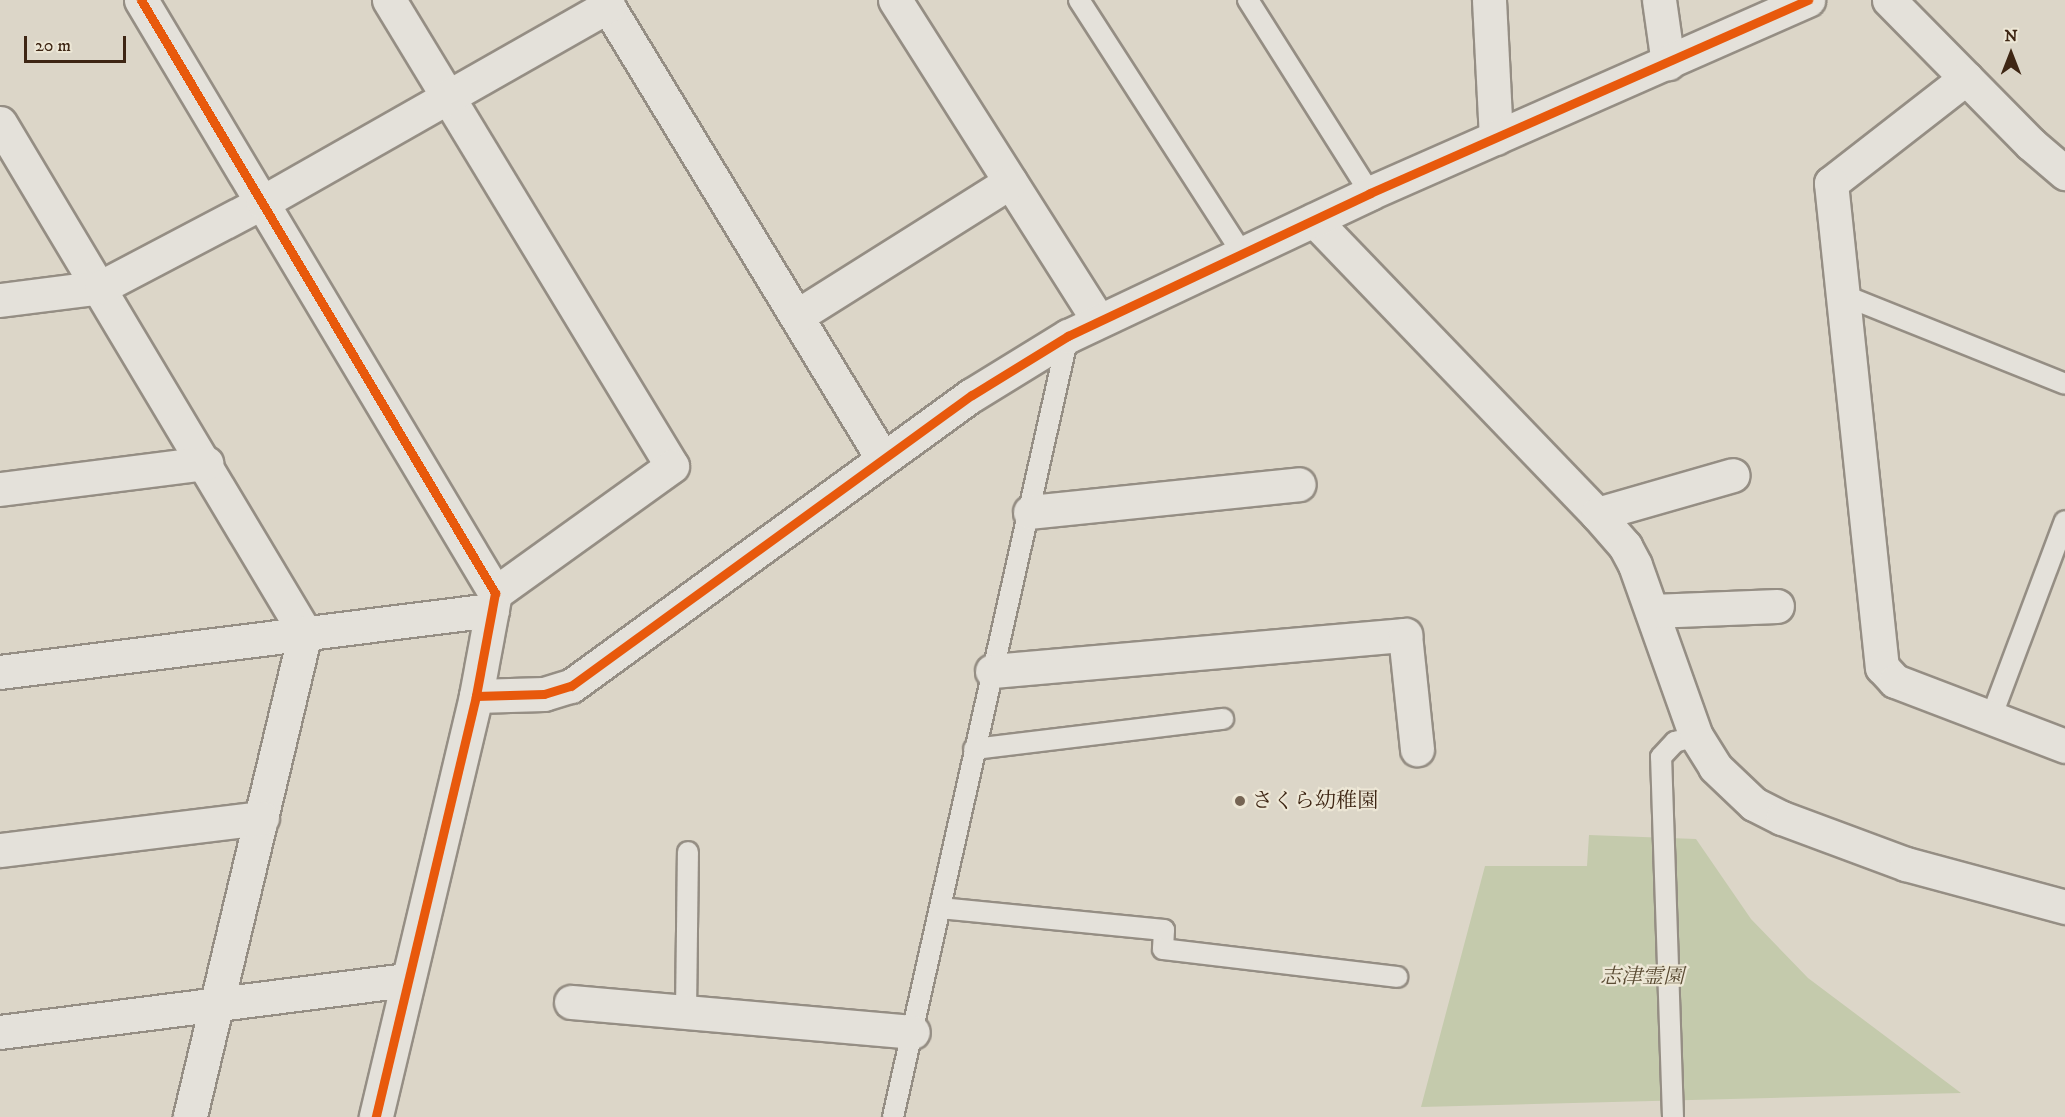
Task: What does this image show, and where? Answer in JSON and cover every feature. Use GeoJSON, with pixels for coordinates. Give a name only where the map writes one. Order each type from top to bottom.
{"type":"FeatureCollection","features":[{"type":"Feature","properties":{"kind":"street"},"geometry":{"type":"LineString","coordinates":[[141,0],[263,202],[494,602],[476,696],[376,1117]]}},
{"type":"Feature","properties":{"kind":"street"},"geometry":{"type":"LineString","coordinates":[[0,672],[305,633],[494,602],[672,466],[389,0]]}},
{"type":"Feature","properties":{"kind":"street"},"geometry":{"type":"LineString","coordinates":[[896,0],[1099,321]]}},
{"type":"Feature","properties":{"kind":"street"},"geometry":{"type":"LineString","coordinates":[[1489,0],[1497,138]]}},
{"type":"Feature","properties":{"kind":"street"},"geometry":{"type":"LineString","coordinates":[[1659,0],[1668,63]]}},
{"type":"Feature","properties":{"kind":"street"},"geometry":{"type":"LineString","coordinates":[[476,696],[544,694],[571,686],[972,395],[1068,336],[1370,193],[1807,0]]}},
{"type":"Feature","properties":{"kind":"street"},"geometry":{"type":"LineString","coordinates":[[1889,0],[2065,173]]}},
{"type":"Feature","properties":{"kind":"street"},"geometry":{"type":"LineString","coordinates":[[0,300],[100,287],[263,202],[606,3],[883,459]]}},
{"type":"Feature","properties":{"kind":"street"},"geometry":{"type":"LineString","coordinates":[[1966,78],[1831,183],[1882,667],[1895,681],[1992,715],[2005,726],[2065,746]]}},
{"type":"Feature","properties":{"kind":"street"},"geometry":{"type":"LineString","coordinates":[[0,123],[206,463],[305,633],[190,1117]]}},
{"type":"Feature","properties":{"kind":"street"},"geometry":{"type":"LineString","coordinates":[[797,316],[1010,182]]}},
{"type":"Feature","properties":{"kind":"street"},"geometry":{"type":"LineString","coordinates":[[1314,220],[1597,514],[1625,546],[1652,611],[1696,736],[1715,766],[1754,804],[1782,818],[1906,864],[2065,907]]}},
{"type":"Feature","properties":{"kind":"street"},"geometry":{"type":"LineString","coordinates":[[0,489],[206,463]]}},
{"type":"Feature","properties":{"kind":"street"},"geometry":{"type":"LineString","coordinates":[[1597,514],[1733,475]]}},
{"type":"Feature","properties":{"kind":"street"},"geometry":{"type":"LineString","coordinates":[[1030,512],[1299,484]]}},
{"type":"Feature","properties":{"kind":"street"},"geometry":{"type":"LineString","coordinates":[[1652,611],[1777,606]]}},
{"type":"Feature","properties":{"kind":"street"},"geometry":{"type":"LineString","coordinates":[[992,671],[1405,635],[1417,750]]}},
{"type":"Feature","properties":{"kind":"street"},"geometry":{"type":"LineString","coordinates":[[0,850],[262,818]]}},
{"type":"Feature","properties":{"kind":"street"},"geometry":{"type":"LineString","coordinates":[[0,1032],[407,980]]}},
{"type":"Feature","properties":{"kind":"street"},"geometry":{"type":"LineString","coordinates":[[571,1002],[913,1032]]}},
{"type":"Feature","properties":{"kind":"lane"},"geometry":{"type":"LineString","coordinates":[[1080,0],[1243,254]]}},
{"type":"Feature","properties":{"kind":"lane"},"geometry":{"type":"LineString","coordinates":[[1251,0],[1370,193]]}},
{"type":"Feature","properties":{"kind":"lane"},"geometry":{"type":"LineString","coordinates":[[1843,295],[2065,384]]}},
{"type":"Feature","properties":{"kind":"lane"},"geometry":{"type":"LineString","coordinates":[[893,1117],[1068,336]]}},
{"type":"Feature","properties":{"kind":"lane"},"geometry":{"type":"LineString","coordinates":[[1992,715],[2065,521]]}},
{"type":"Feature","properties":{"kind":"lane"},"geometry":{"type":"LineString","coordinates":[[974,749],[1223,719]]}},
{"type":"Feature","properties":{"kind":"lane"},"geometry":{"type":"LineString","coordinates":[[1673,1117],[1661,757],[1675,742],[1696,736]]}},
{"type":"Feature","properties":{"kind":"lane"},"geometry":{"type":"LineString","coordinates":[[686,1012],[688,852]]}},
{"type":"Feature","properties":{"kind":"lane"},"geometry":{"type":"LineString","coordinates":[[940,908],[1164,930],[1162,949],[1397,977]]}},
{"type":"Feature","properties":{"kind":"green space","name":"志津霊園"},"geometry":{"type":"Polygon","coordinates":[[[1589,835],[1696,839],[1751,919],[1808,978],[1961,1093],[1421,1107],[1485,866],[1587,866],[1589,835]]]}},
{"type":"Feature","properties":{"kind":"cycle path"},"geometry":{"type":"LineString","coordinates":[[141,0],[495,593],[476,696],[376,1117]]}},
{"type":"Feature","properties":{"kind":"cycle path"},"geometry":{"type":"LineString","coordinates":[[476,696],[544,694],[571,686],[972,395],[1068,336],[1370,193],[1808,0]]}},
{"type":"Feature","properties":{"kind":"place","name":"さくら幼稚園"},"geometry":{"type":"Point","coordinates":[1240,801]}}]}
